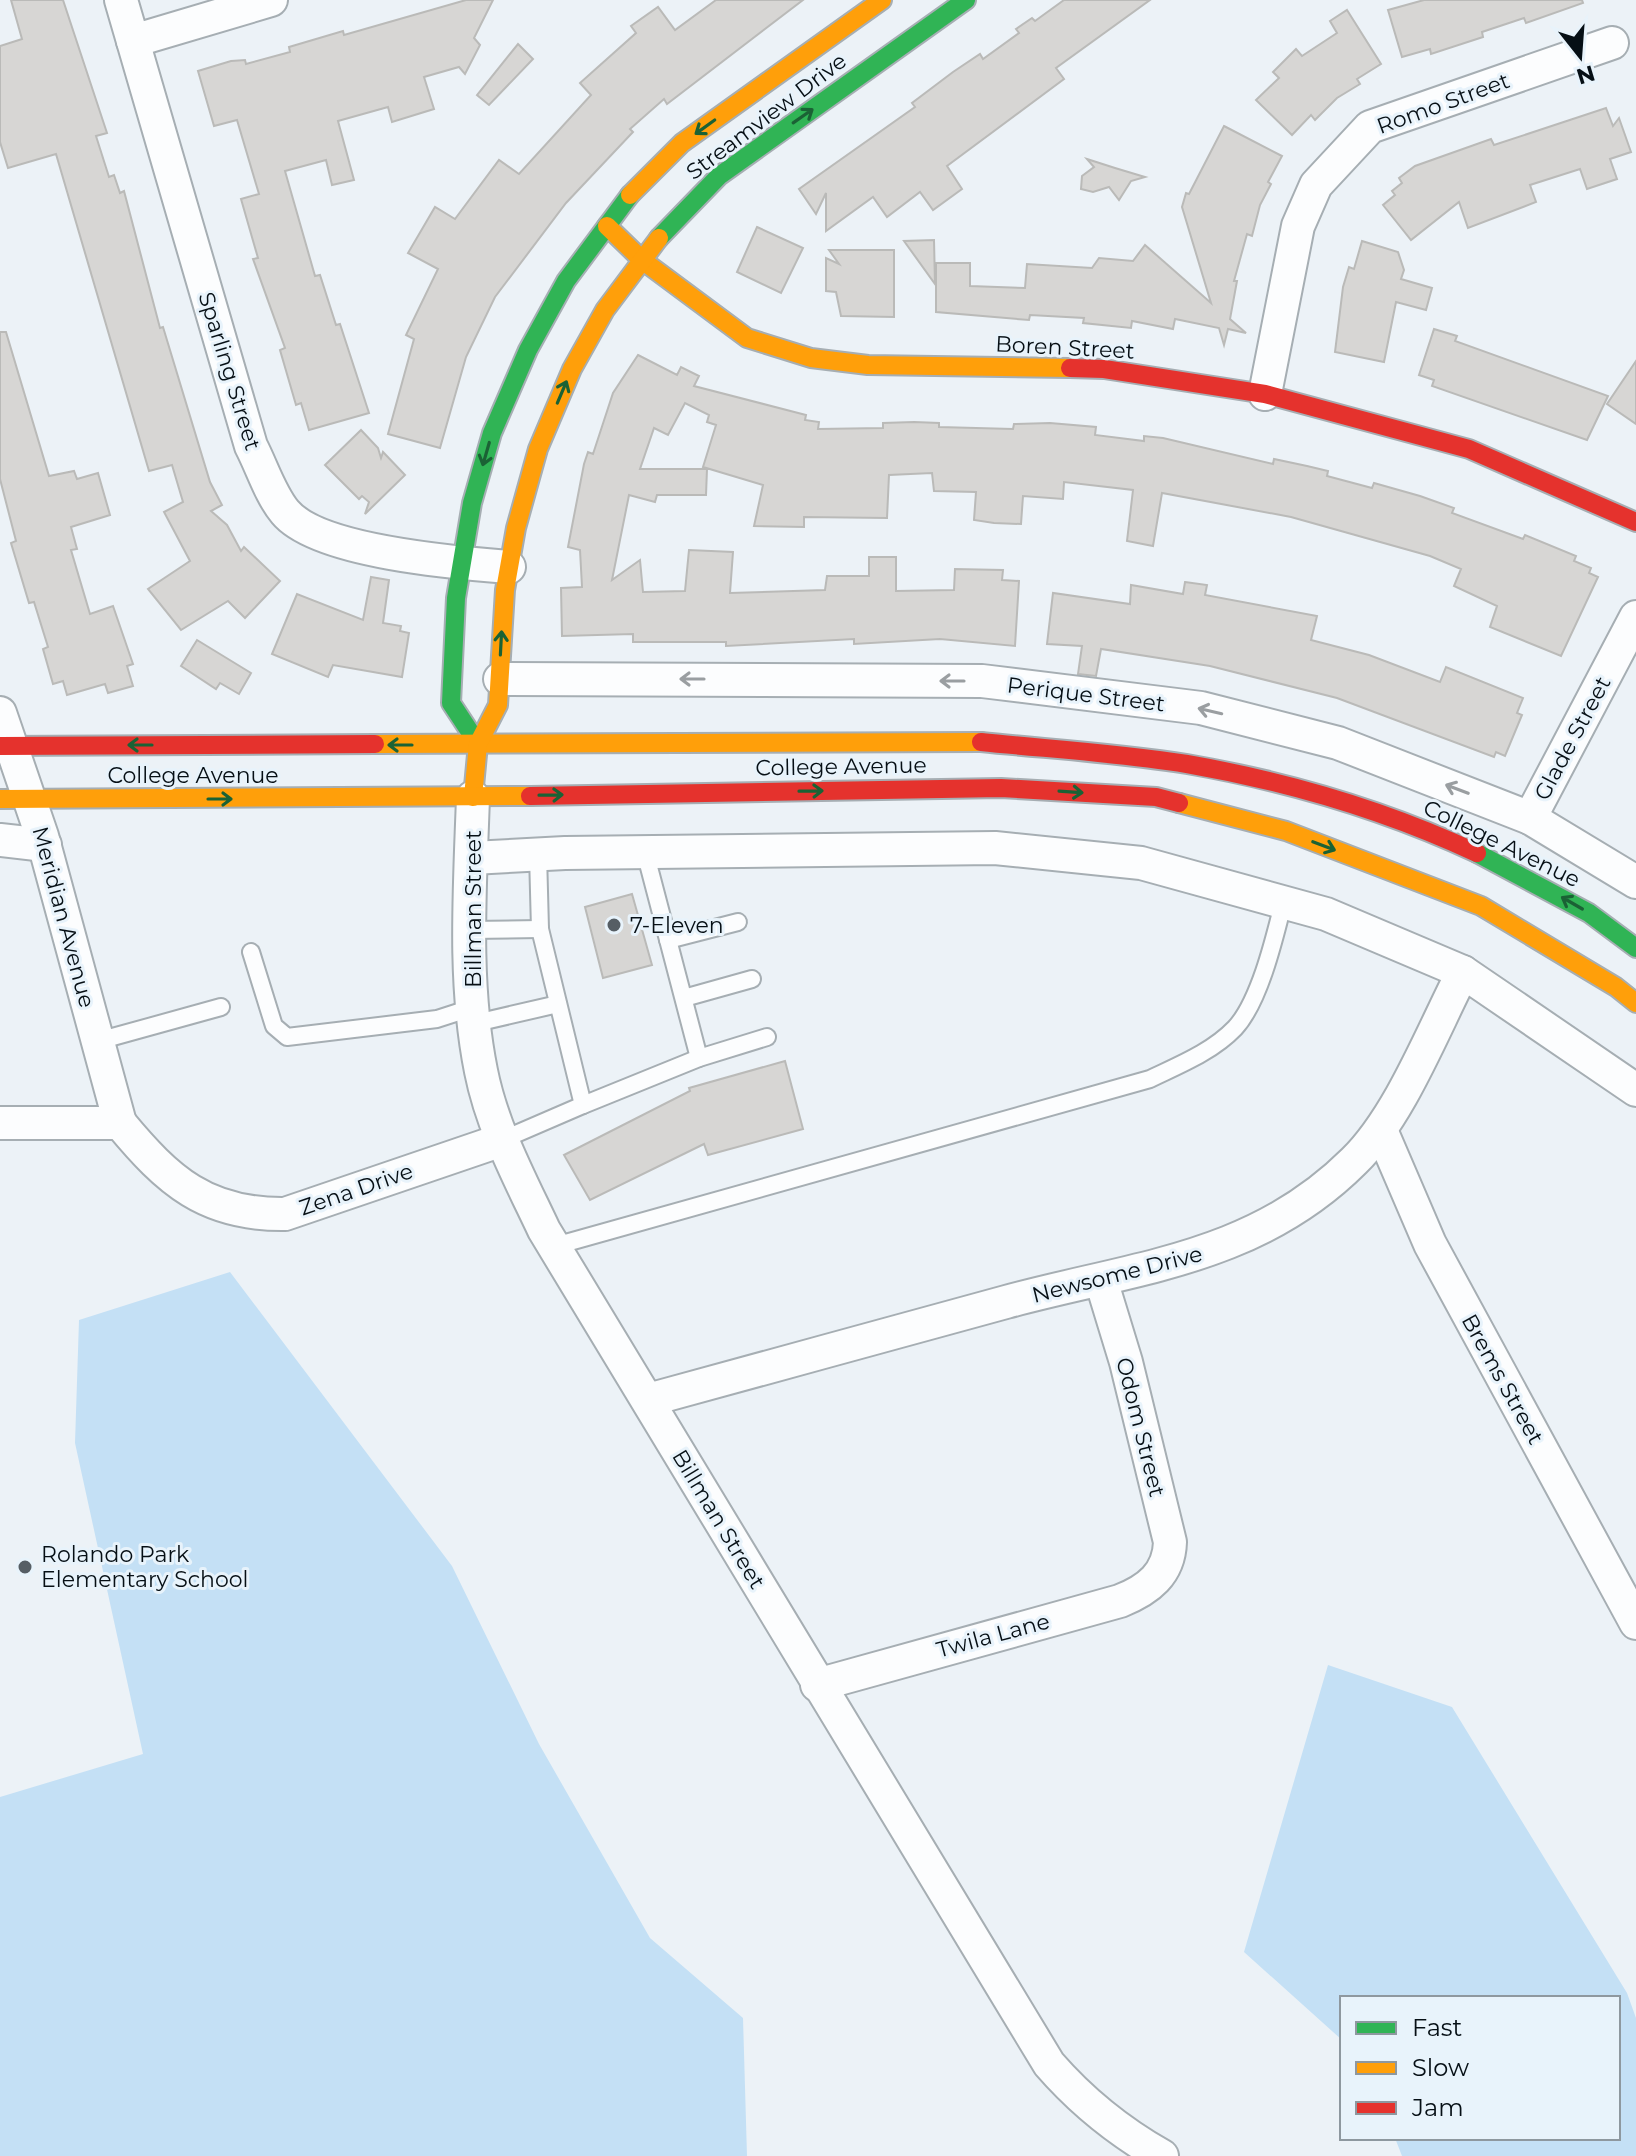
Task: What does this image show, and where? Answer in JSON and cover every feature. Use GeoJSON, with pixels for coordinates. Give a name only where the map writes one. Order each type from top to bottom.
{"type":"FeatureCollection","features":[{"type":"Feature","properties":{"kind":"main road","name":"Streamview Drive"},"geometry":{"type":"LineString","coordinates":[[478,744],[451,703],[456,598],[472,503],[498,419],[528,350],[566,281],[638,185],[682,143],[882,0]]}},
{"type":"Feature","properties":{"kind":"main road","name":"Streamview Drive"},"geometry":{"type":"LineString","coordinates":[[473,797],[478,744],[498,705],[509,567],[538,449],[572,369],[605,310],[671,222],[719,176],[966,0]]}},
{"type":"Feature","properties":{"kind":"main road","name":"Boren Street"},"geometry":{"type":"LineString","coordinates":[[607,226],[642,260],[747,338],[811,358],[868,365],[1104,369],[1265,394],[1469,449],[1636,522]]}},
{"type":"Feature","properties":{"kind":"main road","name":"College Avenue"},"geometry":{"type":"LineString","coordinates":[[6,746],[971,741],[1187,764],[1324,797],[1432,832],[1540,885],[1589,913],[1636,948]]}},
{"type":"Feature","properties":{"kind":"main road","name":"College Avenue"},"geometry":{"type":"LineString","coordinates":[[15,799],[473,797],[1001,788],[1156,797],[1286,831],[1481,906],[1616,987],[1636,1003]]}},
{"type":"Feature","properties":{"kind":"street","name":"Sparling Street"},"geometry":{"type":"LineString","coordinates":[[121,0],[251,446],[286,514],[330,538],[367,549],[509,567]]}},
{"type":"Feature","properties":{"kind":"street"},"geometry":{"type":"LineString","coordinates":[[133,41],[271,0]]}},
{"type":"Feature","properties":{"kind":"street","name":"Romo Street"},"geometry":{"type":"LineString","coordinates":[[1265,394],[1298,226],[1316,185],[1370,127],[1612,43]]}},
{"type":"Feature","properties":{"kind":"street","name":"Glade Street"},"geometry":{"type":"LineString","coordinates":[[1530,818],[1636,617]]}},
{"type":"Feature","properties":{"kind":"street","name":"Perique Street"},"geometry":{"type":"LineString","coordinates":[[500,679],[982,681],[1201,708],[1338,743],[1530,818],[1636,882]]}},
{"type":"Feature","properties":{"kind":"street","name":"Meridian Avenue"},"geometry":{"type":"LineString","coordinates":[[0,713],[15,799],[45,845],[120,1123]]}},
{"type":"Feature","properties":{"kind":"street","name":"Billman Street"},"geometry":{"type":"LineString","coordinates":[[473,797],[470,930],[481,1071],[502,1140],[555,1246],[817,1685],[1049,2064],[1077,2096],[1129,2137],[1162,2156]]}},
{"type":"Feature","properties":{"kind":"street"},"geometry":{"type":"LineString","coordinates":[[0,840],[45,845]]}},
{"type":"Feature","properties":{"kind":"street"},"geometry":{"type":"LineString","coordinates":[[472,858],[538,854],[995,848],[1141,863],[1326,914],[1463,972],[1636,1090]]}},
{"type":"Feature","properties":{"kind":"street","name":"Newsome Drive"},"geometry":{"type":"LineString","coordinates":[[648,1400],[1041,1292],[1202,1254],[1266,1228],[1329,1185],[1381,1130],[1463,972]]}},
{"type":"Feature","properties":{"kind":"street"},"geometry":{"type":"LineString","coordinates":[[0,1123],[120,1123]]}},
{"type":"Feature","properties":{"kind":"street","name":"Zena Drive"},"geometry":{"type":"LineString","coordinates":[[120,1123],[165,1174],[185,1189],[223,1207],[264,1214],[285,1214],[502,1140]]}},
{"type":"Feature","properties":{"kind":"street","name":"Brems Street"},"geometry":{"type":"LineString","coordinates":[[1381,1130],[1430,1244],[1636,1623]]}},
{"type":"Feature","properties":{"kind":"street","name":"Odom Street"},"geometry":{"type":"LineString","coordinates":[[1101,1280],[1126,1362],[1170,1542],[1170,1555],[1162,1573]]}},
{"type":"Feature","properties":{"kind":"street","name":"Twila Lane"},"geometry":{"type":"LineString","coordinates":[[817,1685],[1120,1601],[1141,1592],[1162,1573]]}},
{"type":"Feature","properties":{"kind":"lane"},"geometry":{"type":"LineString","coordinates":[[645,852],[699,1058]]}},
{"type":"Feature","properties":{"kind":"lane"},"geometry":{"type":"LineString","coordinates":[[538,854],[540,929],[583,1105]]}},
{"type":"Feature","properties":{"kind":"lane"},"geometry":{"type":"LineString","coordinates":[[555,1246],[1150,1079],[1206,1052],[1237,1026],[1265,970],[1284,900]]}},
{"type":"Feature","properties":{"kind":"lane"},"geometry":{"type":"LineString","coordinates":[[668,940],[738,922]]}},
{"type":"Feature","properties":{"kind":"lane"},"geometry":{"type":"LineString","coordinates":[[470,930],[540,929]]}},
{"type":"Feature","properties":{"kind":"lane"},"geometry":{"type":"LineString","coordinates":[[251,952],[274,1026],[287,1037],[558,1004]]}},
{"type":"Feature","properties":{"kind":"lane"},"geometry":{"type":"LineString","coordinates":[[684,998],[752,979]]}},
{"type":"Feature","properties":{"kind":"lane"},"geometry":{"type":"LineString","coordinates":[[98,1041],[221,1007]]}},
{"type":"Feature","properties":{"kind":"lane"},"geometry":{"type":"LineString","coordinates":[[502,1140],[699,1058],[767,1037]]}},
{"type":"Feature","properties":{"kind":"shaded area"},"geometry":{"type":"Polygon","coordinates":[[[230,1272],[452,1566],[539,1744],[650,1938],[743,2018],[747,2156],[0,2156],[0,1797],[143,1754],[75,1443],[79,1320],[230,1272]]]}},
{"type":"Feature","properties":{"kind":"shaded area"},"geometry":{"type":"Polygon","coordinates":[[[1328,1665],[1452,1707],[1627,1993],[1636,2018],[1636,2156],[1402,2156],[1396,2140],[1620,2140],[1620,1996],[1340,1996],[1340,2038],[1244,1952],[1328,1665]]]}},
{"type":"Feature","properties":{"kind":"building"},"geometry":{"type":"Polygon","coordinates":[[[11,0],[63,0],[107,133],[96,136],[109,177],[114,175],[120,193],[124,191],[160,328],[163,327],[210,482],[222,505],[211,511],[227,525],[241,551],[244,547],[280,581],[245,618],[228,601],[181,630],[148,589],[190,561],[164,512],[183,502],[172,465],[149,471],[56,154],[8,168],[0,142],[0,46],[22,39],[11,0]]]}},
{"type":"Feature","properties":{"kind":"building"},"geometry":{"type":"Polygon","coordinates":[[[466,0],[493,0],[474,38],[480,45],[465,74],[459,67],[424,77],[434,109],[392,122],[388,107],[338,121],[354,180],[332,185],[326,160],[285,171],[315,276],[320,275],[336,325],[340,324],[369,413],[309,430],[301,403],[296,405],[280,350],[285,348],[253,259],[258,258],[241,199],[259,194],[237,120],[214,126],[198,71],[231,61],[245,60],[246,64],[290,52],[289,47],[343,31],[344,35],[466,0]]]}},
{"type":"Feature","properties":{"kind":"building"},"geometry":{"type":"Polygon","coordinates":[[[716,0],[803,0],[667,104],[664,99],[630,129],[633,132],[566,203],[495,297],[466,357],[440,448],[388,434],[414,339],[406,335],[438,269],[408,253],[435,207],[455,219],[499,160],[519,174],[591,95],[580,83],[636,33],[631,26],[658,7],[675,30],[716,0]]]}},
{"type":"Feature","properties":{"kind":"building"},"geometry":{"type":"Polygon","coordinates":[[[1064,0],[1150,0],[1056,68],[1064,79],[947,166],[962,189],[933,210],[920,192],[887,217],[873,197],[826,231],[826,193],[816,214],[799,189],[915,107],[912,103],[953,72],[980,54],[983,59],[1019,33],[1016,29],[1032,18],[1035,21],[1064,0]]]}},
{"type":"Feature","properties":{"kind":"building"},"geometry":{"type":"Polygon","coordinates":[[[1424,0],[1582,0],[1583,3],[1526,23],[1524,18],[1482,32],[1483,37],[1431,54],[1430,49],[1402,57],[1388,10],[1424,0]]]}},
{"type":"Feature","properties":{"kind":"building"},"geometry":{"type":"Polygon","coordinates":[[[1347,10],[1381,64],[1357,79],[1360,84],[1337,98],[1315,120],[1311,115],[1292,135],[1256,100],[1279,78],[1273,72],[1296,49],[1302,56],[1337,33],[1330,21],[1347,10]]]}},
{"type":"Feature","properties":{"kind":"building"},"geometry":{"type":"Polygon","coordinates":[[[518,44],[533,59],[489,105],[477,95],[518,44]]]}},
{"type":"Feature","properties":{"kind":"building"},"geometry":{"type":"Polygon","coordinates":[[[1606,108],[1613,126],[1619,118],[1631,152],[1610,159],[1617,179],[1587,189],[1580,169],[1530,185],[1536,202],[1468,228],[1459,202],[1411,240],[1383,205],[1395,195],[1392,191],[1402,183],[1399,178],[1415,166],[1491,139],[1494,145],[1606,108]]]}},
{"type":"Feature","properties":{"kind":"building"},"geometry":{"type":"Polygon","coordinates":[[[1224,126],[1282,156],[1268,182],[1271,184],[1260,205],[1252,236],[1247,234],[1234,281],[1237,281],[1230,319],[1246,333],[1228,329],[1224,345],[1219,328],[1175,319],[1173,329],[1132,321],[1131,328],[1083,323],[1084,318],[1030,315],[1029,320],[936,312],[936,263],[970,263],[970,286],[1025,288],[1027,264],[1092,268],[1099,258],[1133,261],[1145,245],[1211,303],[1182,207],[1186,193],[1189,194],[1224,126]]]}},
{"type":"Feature","properties":{"kind":"building"},"geometry":{"type":"Polygon","coordinates":[[[1087,159],[1145,177],[1131,181],[1119,200],[1109,187],[1093,192],[1081,189],[1082,176],[1094,167],[1087,159]]]}},
{"type":"Feature","properties":{"kind":"building"},"geometry":{"type":"Polygon","coordinates":[[[757,227],[803,248],[781,293],[737,272],[757,227]]]}},
{"type":"Feature","properties":{"kind":"building"},"geometry":{"type":"Polygon","coordinates":[[[934,240],[935,284],[904,241],[934,240]]]}},
{"type":"Feature","properties":{"kind":"building"},"geometry":{"type":"Polygon","coordinates":[[[1362,241],[1398,252],[1404,270],[1401,279],[1432,288],[1426,310],[1396,302],[1384,362],[1335,352],[1343,287],[1349,267],[1354,269],[1362,241]]]}},
{"type":"Feature","properties":{"kind":"building"},"geometry":{"type":"Polygon","coordinates":[[[829,250],[894,250],[894,317],[841,316],[836,292],[826,291],[826,258],[839,264],[829,250]]]}},
{"type":"Feature","properties":{"kind":"building"},"geometry":{"type":"Polygon","coordinates":[[[1434,329],[1457,336],[1455,341],[1608,396],[1587,440],[1432,386],[1434,380],[1419,375],[1434,329]]]}},
{"type":"Feature","properties":{"kind":"building"},"geometry":{"type":"Polygon","coordinates":[[[0,332],[6,332],[49,476],[74,471],[77,479],[98,473],[110,515],[71,527],[77,549],[71,550],[90,614],[113,606],[133,664],[127,666],[133,686],[108,693],[105,684],[67,695],[63,681],[53,684],[43,649],[48,647],[34,602],[29,603],[11,543],[16,541],[0,479],[0,332]]]}},
{"type":"Feature","properties":{"kind":"building"},"geometry":{"type":"Polygon","coordinates":[[[638,355],[677,375],[681,367],[699,376],[694,386],[806,415],[805,420],[819,422],[818,429],[883,428],[883,423],[914,422],[939,423],[939,427],[1013,429],[1014,424],[1050,423],[1096,427],[1095,435],[1144,441],[1144,436],[1163,438],[1273,464],[1274,459],[1307,466],[1328,471],[1327,476],[1372,488],[1374,483],[1420,496],[1454,508],[1452,513],[1523,539],[1525,535],[1576,556],[1574,561],[1591,568],[1589,573],[1598,577],[1561,656],[1490,627],[1497,606],[1454,586],[1461,569],[1430,556],[1291,517],[1162,493],[1153,546],[1127,541],[1133,490],[1064,482],[1063,499],[1023,496],[1021,524],[994,523],[974,520],[976,492],[934,491],[932,473],[889,475],[887,518],[804,517],[804,527],[754,526],[763,485],[703,467],[716,425],[707,422],[709,415],[685,403],[668,435],[654,428],[640,469],[707,469],[706,495],[657,495],[655,502],[629,495],[612,580],[640,560],[643,592],[685,591],[689,550],[733,552],[730,593],[825,590],[827,576],[869,576],[869,557],[896,557],[896,591],[954,590],[955,569],[1003,570],[1002,580],[1019,581],[1015,646],[940,639],[854,644],[854,639],[726,646],[726,642],[633,642],[633,634],[562,636],[561,588],[582,587],[580,550],[568,547],[584,464],[588,452],[593,454],[613,393],[638,355]]]}},
{"type":"Feature","properties":{"kind":"building"},"geometry":{"type":"Polygon","coordinates":[[[1636,361],[1636,424],[1607,404],[1636,361]]]}},
{"type":"Feature","properties":{"kind":"building"},"geometry":{"type":"Polygon","coordinates":[[[361,430],[378,448],[381,458],[383,452],[405,475],[365,514],[369,502],[362,496],[359,499],[325,465],[361,430]]]}},
{"type":"Feature","properties":{"kind":"building"},"geometry":{"type":"Polygon","coordinates":[[[371,577],[389,580],[383,623],[401,626],[400,631],[409,633],[402,677],[333,665],[328,677],[272,654],[297,594],[363,620],[371,577]]]}},
{"type":"Feature","properties":{"kind":"building"},"geometry":{"type":"Polygon","coordinates":[[[1185,582],[1207,585],[1205,595],[1317,616],[1311,640],[1369,655],[1440,682],[1446,667],[1523,698],[1517,713],[1522,715],[1505,756],[1496,752],[1494,757],[1337,698],[1210,666],[1101,649],[1096,676],[1078,674],[1082,646],[1047,644],[1053,593],[1130,604],[1131,585],[1183,594],[1185,582]]]}},
{"type":"Feature","properties":{"kind":"building"},"geometry":{"type":"Polygon","coordinates":[[[197,640],[251,673],[239,694],[220,683],[216,689],[181,666],[197,640]]]}},
{"type":"Feature","properties":{"kind":"building"},"geometry":{"type":"Polygon","coordinates":[[[632,894],[652,965],[603,978],[585,907],[632,894]]]}},
{"type":"Feature","properties":{"kind":"building"},"geometry":{"type":"Polygon","coordinates":[[[785,1061],[803,1129],[708,1155],[704,1144],[590,1200],[564,1155],[690,1091],[689,1088],[785,1061]]]}},
{"type":"Feature","properties":{"kind":"traffic: fast"},"geometry":{"type":"LineString","coordinates":[[659,238],[719,176],[966,0]]}},
{"type":"Feature","properties":{"kind":"traffic: fast"},"geometry":{"type":"LineString","coordinates":[[478,744],[451,703],[456,598],[472,503],[492,433],[528,350],[566,281],[630,195]]}},
{"type":"Feature","properties":{"kind":"traffic: fast"},"geometry":{"type":"LineString","coordinates":[[1477,853],[1589,913],[1636,948]]}},
{"type":"Feature","properties":{"kind":"traffic: slow"},"geometry":{"type":"LineString","coordinates":[[630,195],[682,143],[882,0]]}},
{"type":"Feature","properties":{"kind":"traffic: slow"},"geometry":{"type":"LineString","coordinates":[[607,226],[642,260],[747,338],[811,358],[868,365],[1070,368]]}},
{"type":"Feature","properties":{"kind":"traffic: slow"},"geometry":{"type":"LineString","coordinates":[[473,797],[478,744],[498,705],[505,590],[516,528],[538,449],[572,369],[605,310],[659,238]]}},
{"type":"Feature","properties":{"kind":"traffic: slow"},"geometry":{"type":"LineString","coordinates":[[375,744],[981,742]]}},
{"type":"Feature","properties":{"kind":"traffic: slow"},"geometry":{"type":"LineString","coordinates":[[0,799],[530,796]]}},
{"type":"Feature","properties":{"kind":"traffic: slow"},"geometry":{"type":"LineString","coordinates":[[1179,803],[1286,831],[1481,906],[1616,987],[1636,1003]]}},
{"type":"Feature","properties":{"kind":"traffic: jam"},"geometry":{"type":"LineString","coordinates":[[1070,368],[1104,369],[1265,394],[1469,449],[1636,522]]}},
{"type":"Feature","properties":{"kind":"traffic: jam"},"geometry":{"type":"LineString","coordinates":[[981,742],[1161,760],[1261,779],[1372,811],[1477,853]]}},
{"type":"Feature","properties":{"kind":"traffic: jam"},"geometry":{"type":"LineString","coordinates":[[0,746],[375,744]]}},
{"type":"Feature","properties":{"kind":"traffic: jam"},"geometry":{"type":"LineString","coordinates":[[530,796],[1001,788],[1156,797],[1179,803]]}},
{"type":"Feature","properties":{"kind":"place","name":"7-Eleven"},"geometry":{"type":"Point","coordinates":[614,925]}},
{"type":"Feature","properties":{"kind":"place","name":"Rolando Park Elementary School"},"geometry":{"type":"Point","coordinates":[25,1567]}}]}
